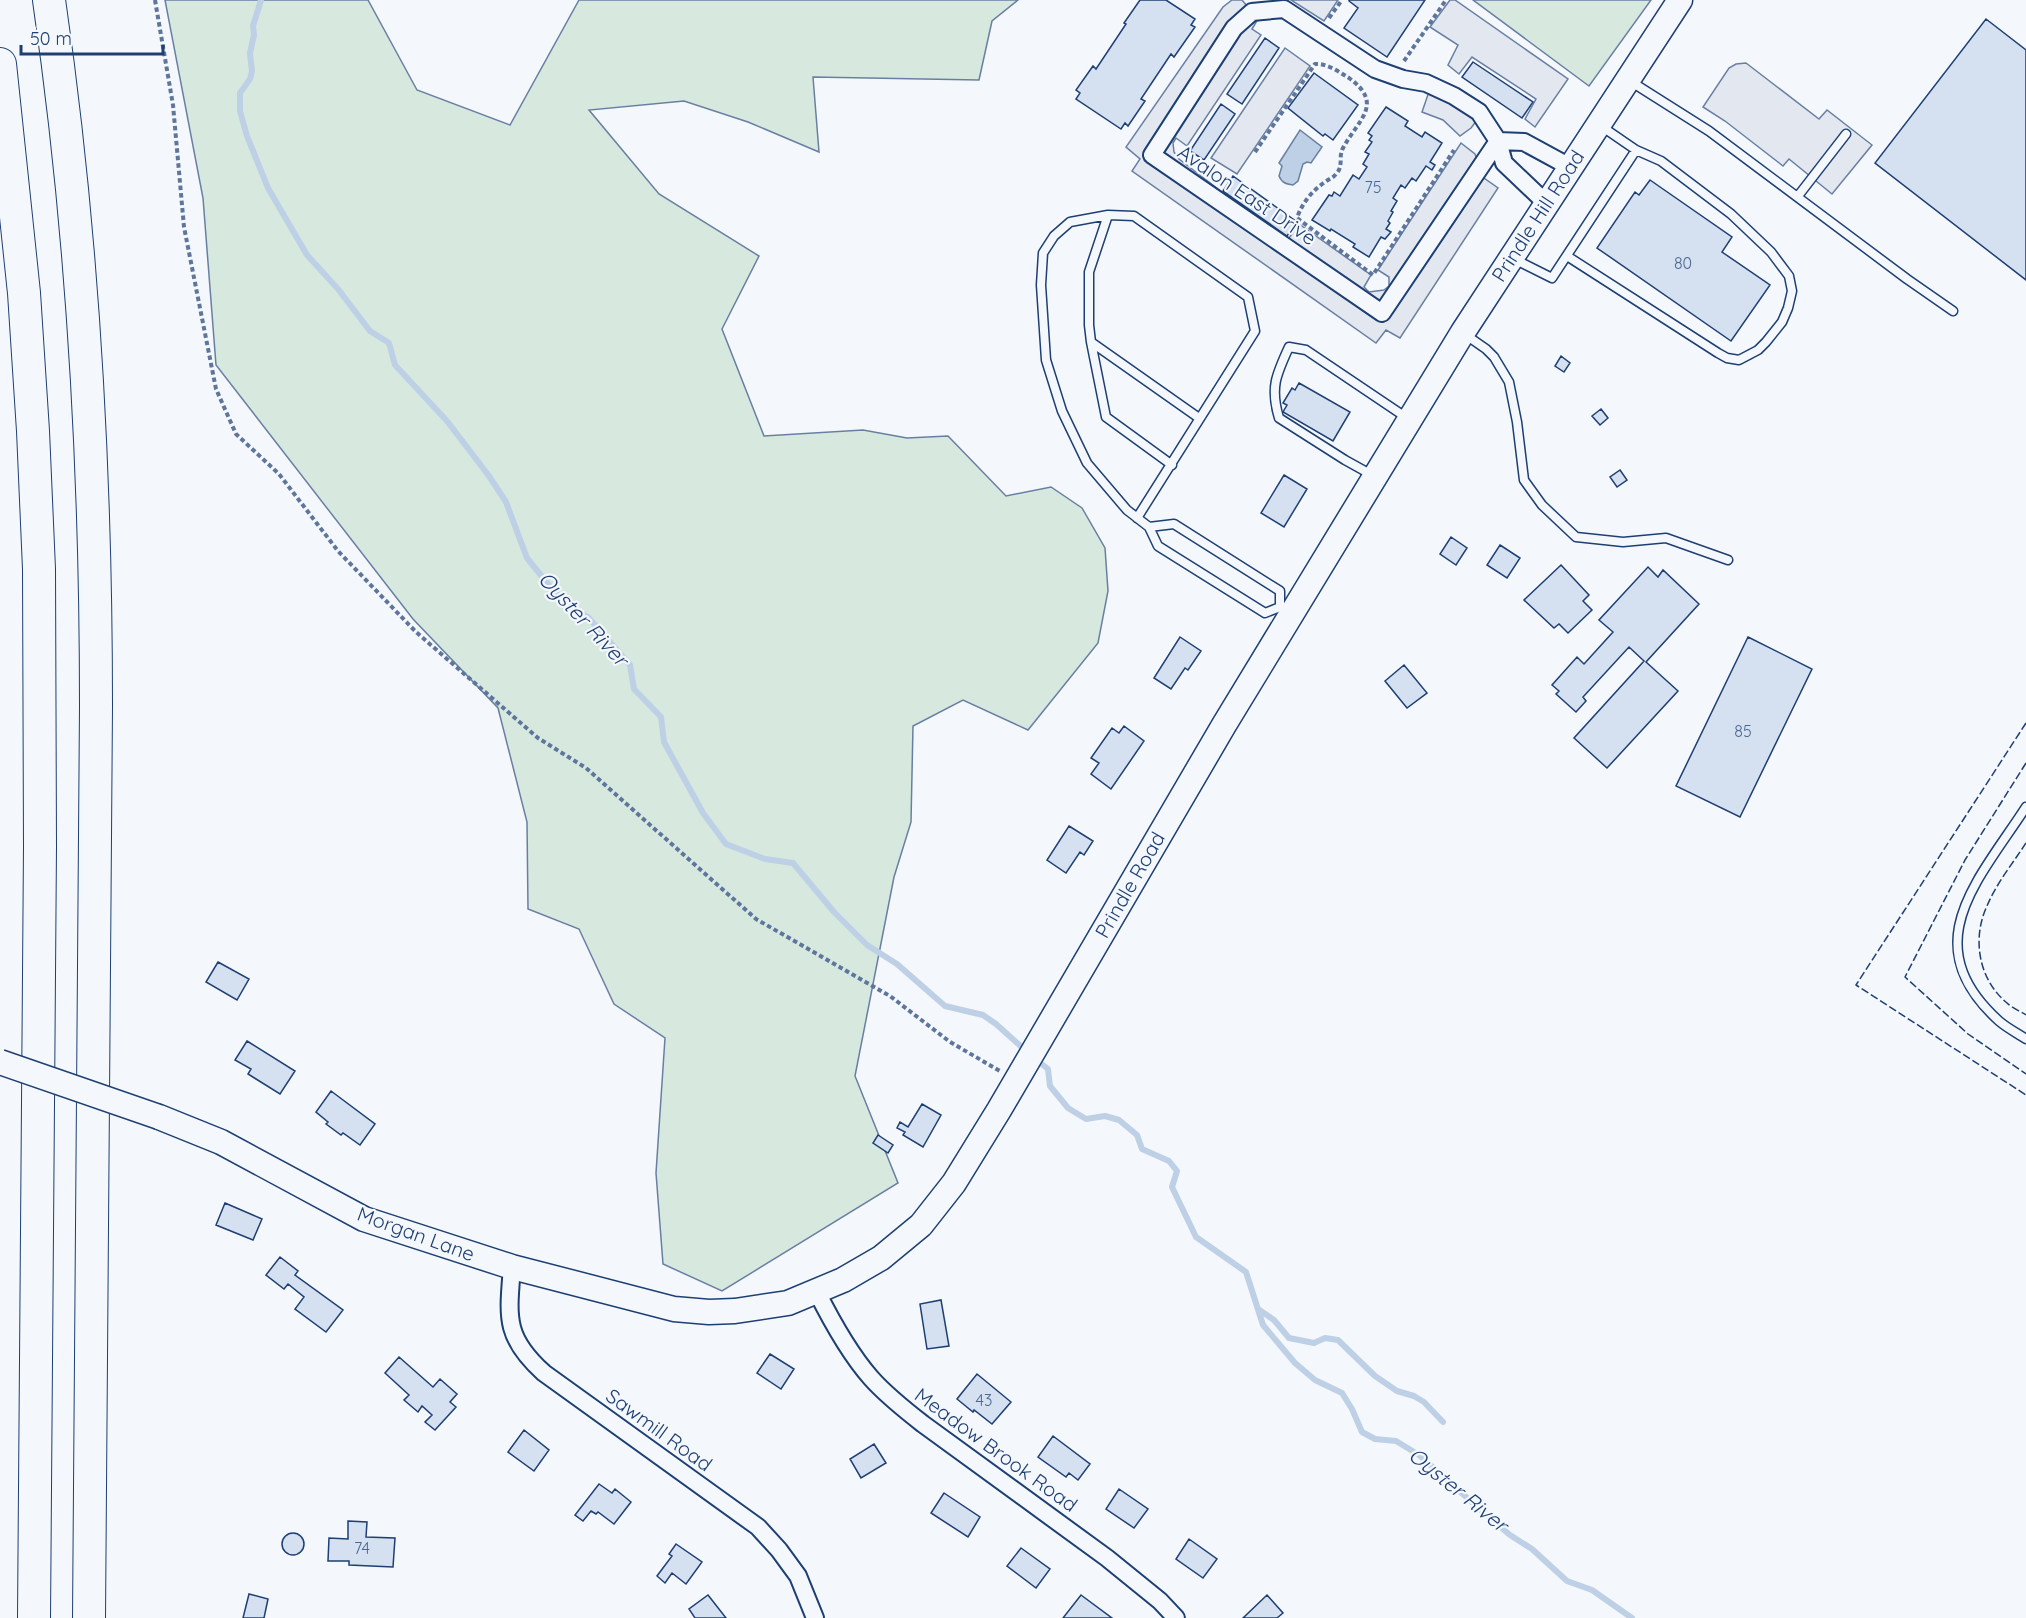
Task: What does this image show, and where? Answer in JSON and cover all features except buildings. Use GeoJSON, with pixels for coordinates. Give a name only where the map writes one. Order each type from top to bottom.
{"type":"FeatureCollection","features":[{"type":"Feature","properties":{"kind":"highway"},"geometry":{"type":"LineString","coordinates":[[49,0],[68,158],[80,294],[95,568],[96,717],[89,1618]]}},
{"type":"Feature","properties":{"kind":"highway"},"geometry":{"type":"LineString","coordinates":[[0,64],[24,293],[39,569],[40,846],[34,1618]]}},
{"type":"Feature","properties":{"kind":"street","name":"Prindle Hill Road"},"geometry":{"type":"LineString","coordinates":[[1405,428],[1511,257],[1680,0]]}},
{"type":"Feature","properties":{"kind":"street","name":"Avalon East Drive"},"geometry":{"type":"LineString","coordinates":[[1498,141],[1382,312],[1152,155],[1234,28],[1252,12],[1284,9],[1382,72],[1426,83],[1454,96],[1479,112],[1498,141],[1504,163],[1546,203]]}},
{"type":"Feature","properties":{"kind":"street"},"geometry":{"type":"LineString","coordinates":[[1498,141],[1524,142],[1570,167]]}},
{"type":"Feature","properties":{"kind":"street","name":"Prindle Road"},"geometry":{"type":"LineString","coordinates":[[817,1292],[881,1258],[904,1241],[921,1225],[954,1183],[1224,725],[1286,610],[1376,476],[1405,428]]}},
{"type":"Feature","properties":{"kind":"street","name":"Morgan Lane"},"geometry":{"type":"LineString","coordinates":[[0,1062],[159,1117],[221,1142],[364,1219],[512,1267],[674,1308],[709,1312],[758,1309],[788,1303],[817,1292]]}},
{"type":"Feature","properties":{"kind":"street","name":"Sawmill Road"},"geometry":{"type":"LineString","coordinates":[[512,1267],[508,1314],[519,1345],[529,1360],[758,1527],[798,1576],[814,1618]]}},
{"type":"Feature","properties":{"kind":"street","name":"Meadow Brook Road"},"geometry":{"type":"LineString","coordinates":[[817,1292],[835,1327],[871,1378],[895,1401],[923,1424],[1107,1558],[1160,1601],[1176,1618]]}},
{"type":"Feature","properties":{"kind":"lane"},"geometry":{"type":"LineString","coordinates":[[1627,79],[1709,131],[1953,310]]}},
{"type":"Feature","properties":{"kind":"lane"},"geometry":{"type":"LineString","coordinates":[[1567,256],[1726,358],[1739,360],[1758,350],[1782,322],[1791,300],[1791,284],[1782,265],[1731,214],[1661,161],[1636,150],[1598,124]]}},
{"type":"Feature","properties":{"kind":"lane"},"geometry":{"type":"LineString","coordinates":[[1798,196],[1846,134]]}},
{"type":"Feature","properties":{"kind":"lane"},"geometry":{"type":"LineString","coordinates":[[1511,257],[1552,278],[1636,150]]}},
{"type":"Feature","properties":{"kind":"lane"},"geometry":{"type":"LineString","coordinates":[[1108,215],[1089,272],[1089,325],[1106,417],[1172,465]]}},
{"type":"Feature","properties":{"kind":"lane"},"geometry":{"type":"LineString","coordinates":[[1137,518],[1255,331],[1248,297],[1134,216],[1108,215],[1070,222],[1054,236],[1043,253],[1041,285],[1046,360],[1062,411],[1088,463],[1127,510],[1137,518],[1149,527],[1158,546],[1265,613],[1286,610],[1280,591],[1174,524],[1149,527]]}},
{"type":"Feature","properties":{"kind":"lane"},"geometry":{"type":"LineString","coordinates":[[1463,333],[1486,348],[1509,382],[1524,480],[1542,505],[1576,537],[1623,542],[1666,538],[1728,560]]}},
{"type":"Feature","properties":{"kind":"lane"},"geometry":{"type":"LineString","coordinates":[[1091,342],[1199,418]]}},
{"type":"Feature","properties":{"kind":"lane"},"geometry":{"type":"LineString","coordinates":[[1376,476],[1345,460],[1279,418],[1274,401],[1276,375],[1289,347],[1306,350],[1405,428]]}},
{"type":"Feature","properties":{"kind":"lane"},"geometry":{"type":"LineString","coordinates":[[2026,807],[1971,893],[1960,920],[1956,948],[1963,976],[1979,997],[2000,1021],[2026,1039]]}},
{"type":"Feature","properties":{"kind":"path"},"geometry":{"type":"LineString","coordinates":[[155,0],[172,105],[184,227],[216,389],[236,434],[279,474],[338,551],[416,632],[538,738],[586,768],[756,919],[890,996],[950,1042],[1018,1077]]}},
{"type":"Feature","properties":{"kind":"path"},"geometry":{"type":"LineString","coordinates":[[1325,25],[1342,0]]}},
{"type":"Feature","properties":{"kind":"path"},"geometry":{"type":"LineString","coordinates":[[1398,66],[1410,55],[1446,0]]}},
{"type":"Feature","properties":{"kind":"path"},"geometry":{"type":"LineString","coordinates":[[1255,152],[1315,64],[1335,69],[1361,88],[1368,106],[1342,149],[1340,168],[1333,177],[1311,195],[1302,206],[1297,218],[1373,275],[1454,150]]}},
{"type":"Feature","properties":{"kind":"shaded area"},"geometry":{"type":"Polygon","coordinates":[[[165,0],[368,0],[417,90],[510,125],[579,0],[1018,0],[992,21],[979,80],[813,77],[819,152],[748,122],[684,101],[589,110],[659,194],[759,256],[722,329],[764,436],[863,430],[907,438],[948,436],[1006,496],[1051,487],[1082,508],[1105,548],[1108,591],[1098,643],[1028,730],[963,700],[913,726],[911,822],[894,877],[855,1076],[898,1183],[722,1291],[663,1264],[656,1173],[665,1038],[614,1004],[579,929],[528,909],[527,822],[498,708],[413,619],[216,365],[203,198],[165,0]]]}},
{"type":"Feature","properties":{"kind":"shaded area"},"geometry":{"type":"Polygon","coordinates":[[[1232,0],[1242,0],[1258,19],[1252,29],[1261,35],[1187,146],[1176,138],[1173,143],[1174,152],[1179,159],[1222,192],[1289,238],[1299,224],[1371,275],[1364,287],[1369,292],[1384,290],[1389,286],[1389,277],[1378,270],[1461,143],[1475,154],[1484,178],[1498,188],[1400,338],[1386,330],[1376,343],[1132,171],[1140,159],[1126,147],[1223,7],[1232,0]]]}},
{"type":"Feature","properties":{"kind":"shaded area"},"geometry":{"type":"Polygon","coordinates":[[[1291,0],[1338,0],[1324,21],[1291,0]]]}},
{"type":"Feature","properties":{"kind":"shaded area"},"geometry":{"type":"Polygon","coordinates":[[[1450,0],[1455,0],[1568,79],[1535,127],[1525,119],[1536,99],[1472,57],[1459,74],[1448,65],[1458,45],[1430,27],[1450,0]]]}},
{"type":"Feature","properties":{"kind":"shaded area"},"geometry":{"type":"Polygon","coordinates":[[[1473,0],[1651,0],[1589,86],[1473,0]]]}},
{"type":"Feature","properties":{"kind":"shaded area"},"geometry":{"type":"Polygon","coordinates":[[[1285,48],[1310,66],[1237,174],[1211,158],[1285,48]]]}},
{"type":"Feature","properties":{"kind":"shaded area"},"geometry":{"type":"Polygon","coordinates":[[[1746,63],[1819,119],[1827,110],[1872,145],[1832,194],[1789,159],[1783,166],[1703,107],[1729,68],[1736,64],[1746,63]]]}},
{"type":"Feature","properties":{"kind":"shaded area"},"geometry":{"type":"Polygon","coordinates":[[[1433,80],[1486,108],[1471,128],[1460,136],[1443,120],[1422,112],[1433,80]]]}},
{"type":"Feature","properties":{"kind":"water"},"geometry":{"type":"Polygon","coordinates":[[[1300,130],[1322,147],[1311,163],[1303,164],[1298,181],[1293,185],[1284,183],[1280,178],[1282,166],[1279,163],[1300,130]]]}},
{"type":"Feature","properties":{"kind":"waterway","name":"Oyster River"},"geometry":{"type":"LineString","coordinates":[[261,0],[253,26],[254,35],[250,53],[252,71],[250,79],[240,93],[240,111],[247,136],[268,188],[307,255],[338,289],[370,331],[389,343],[395,365],[447,421],[489,476],[506,502],[527,558],[552,589],[570,607],[588,617],[630,665],[634,689],[661,717],[664,742],[703,813],[726,844],[765,859],[793,863],[834,912],[867,945],[897,964],[945,1006],[983,1015],[1026,1051]]}},
{"type":"Feature","properties":{"kind":"waterway","name":"Oyster River"},"geometry":{"type":"LineString","coordinates":[[1034,1058],[1048,1069],[1050,1086],[1068,1108],[1086,1119],[1105,1116],[1119,1120],[1137,1135],[1142,1149],[1169,1161],[1177,1171],[1172,1187],[1196,1237],[1246,1272],[1263,1325],[1295,1363],[1315,1380],[1342,1393],[1362,1432],[1375,1439],[1396,1441],[1419,1455],[1510,1535],[1532,1549],[1567,1581],[1592,1590],[1632,1618]]}},
{"type":"Feature","properties":{"kind":"waterway"},"geometry":{"type":"LineString","coordinates":[[1258,1309],[1274,1320],[1289,1338],[1314,1343],[1325,1338],[1338,1340],[1375,1376],[1397,1391],[1424,1402],[1443,1422]]}},
{"type":"Feature","properties":{"kind":"fence"},"geometry":{"type":"LineString","coordinates":[[2026,723],[1856,985],[2026,1095]]}},
{"type":"Feature","properties":{"kind":"fence"},"geometry":{"type":"LineString","coordinates":[[2026,763],[1965,860],[1905,977],[1968,1034],[2026,1074]]}},
{"type":"Feature","properties":{"kind":"fence"},"geometry":{"type":"LineString","coordinates":[[2026,843],[1991,898],[1982,918],[1979,944],[1984,970],[1997,993],[2007,1003],[2026,1015]]}}]}
